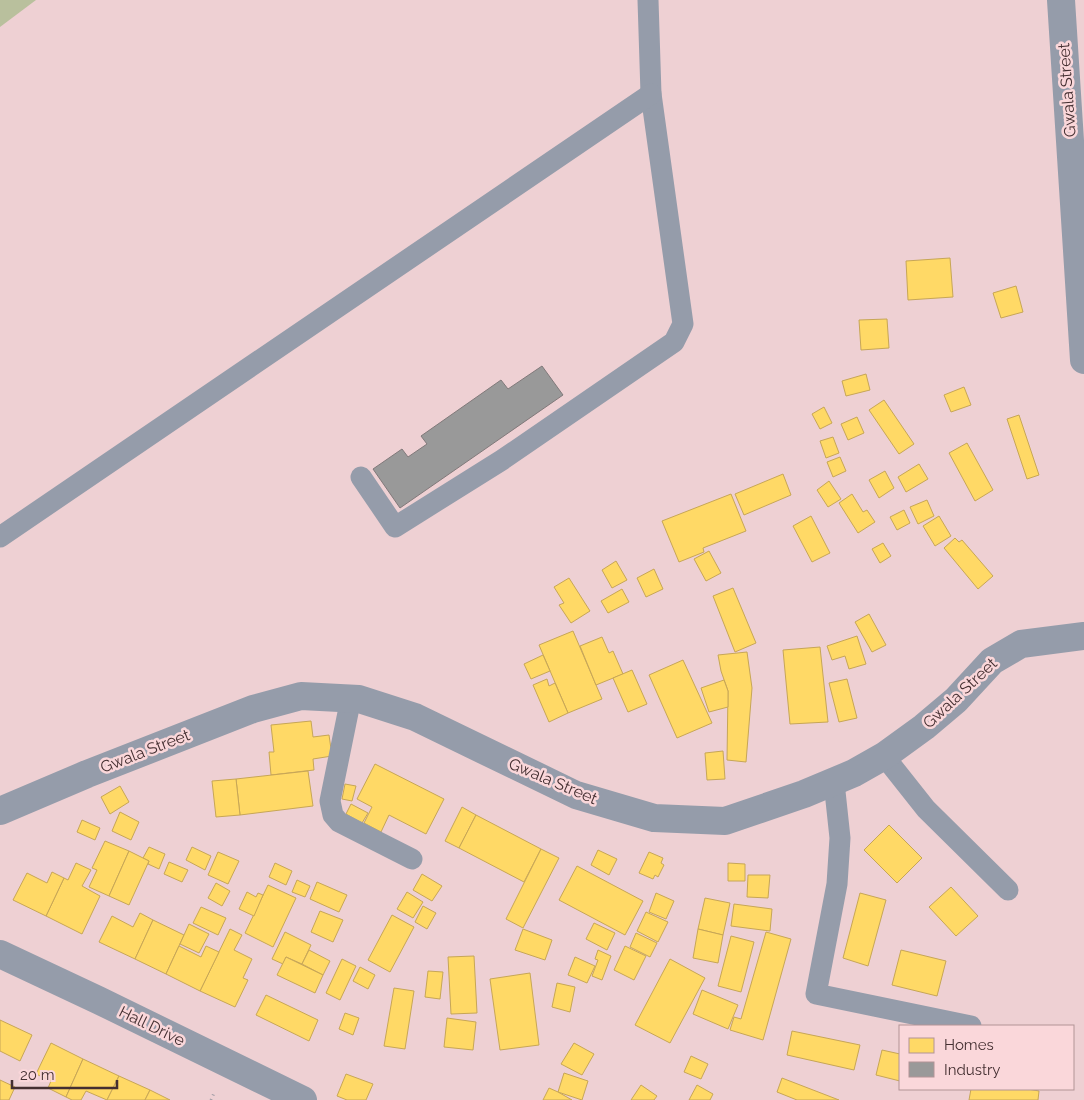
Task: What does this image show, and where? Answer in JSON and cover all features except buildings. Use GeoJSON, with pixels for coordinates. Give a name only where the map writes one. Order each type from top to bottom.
{"type":"FeatureCollection","features":[{"type":"Feature","properties":{"kind":"street","name":"Gwala Street"},"geometry":{"type":"LineString","coordinates":[[1061,0],[1084,360]]}},
{"type":"Feature","properties":{"kind":"street","name":"Gwala Street"},"geometry":{"type":"LineString","coordinates":[[0,811],[87,774],[253,709],[300,696],[359,699],[415,717],[576,795],[654,818],[725,821],[834,782],[884,756],[924,727],[956,700],[992,662],[1021,644],[1084,636]]}},
{"type":"Feature","properties":{"kind":"street","name":"Hall Drive"},"geometry":{"type":"LineString","coordinates":[[0,954],[303,1100]]}},
{"type":"Feature","properties":{"kind":"lane"},"geometry":{"type":"LineString","coordinates":[[360,477],[395,528],[502,460],[674,342],[683,324],[651,94],[648,0]]}},
{"type":"Feature","properties":{"kind":"lane"},"geometry":{"type":"LineString","coordinates":[[0,537],[651,94]]}},
{"type":"Feature","properties":{"kind":"lane"},"geometry":{"type":"LineString","coordinates":[[351,698],[330,801],[333,816],[339,822],[412,859]]}},
{"type":"Feature","properties":{"kind":"lane"},"geometry":{"type":"LineString","coordinates":[[884,756],[926,809],[1008,890]]}},
{"type":"Feature","properties":{"kind":"lane"},"geometry":{"type":"LineString","coordinates":[[834,782],[840,838],[837,884],[816,994],[966,1025]]}},
{"type":"Feature","properties":{"kind":"green space"},"geometry":{"type":"Polygon","coordinates":[[[0,0],[36,0],[0,27],[0,0]]]}}]}
